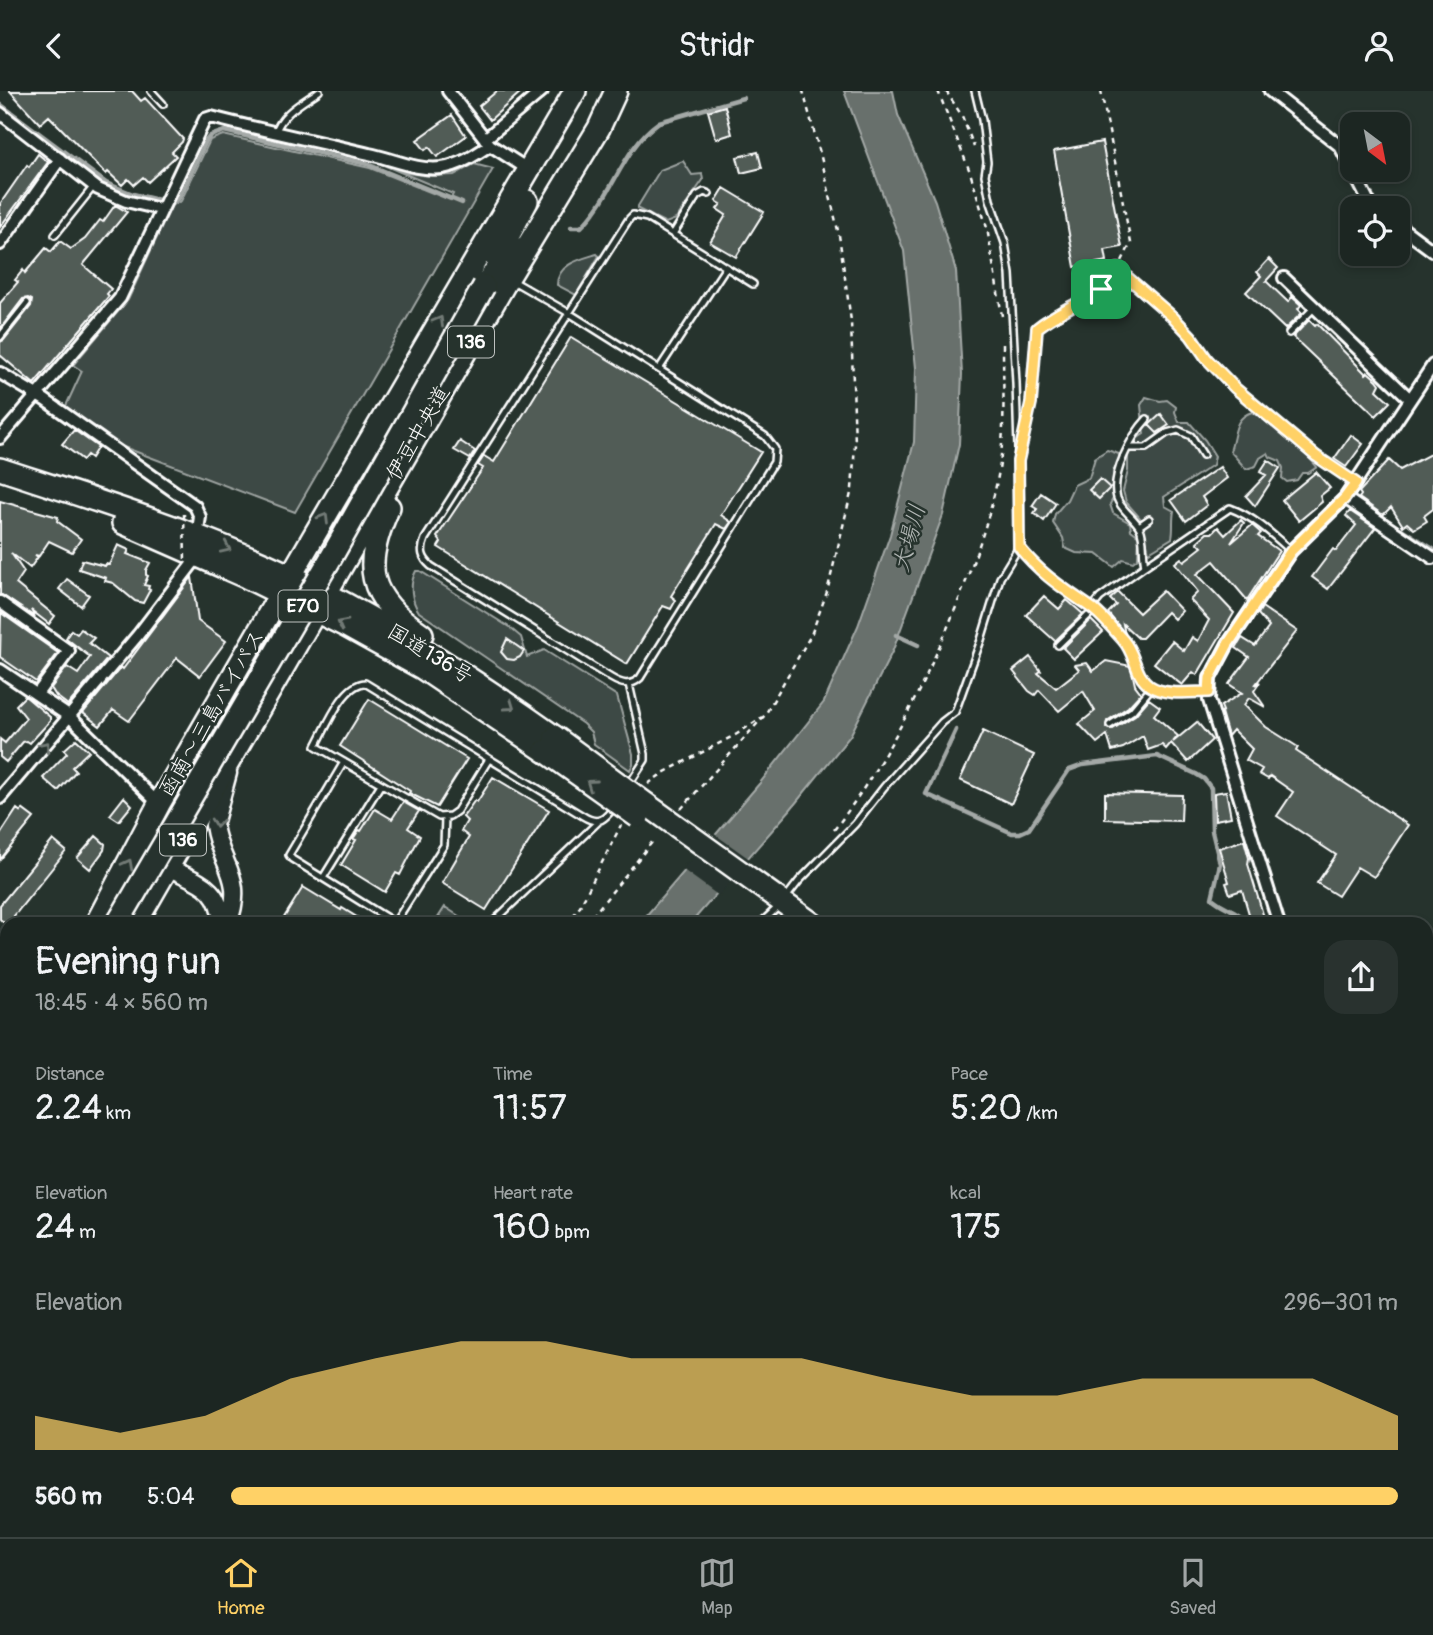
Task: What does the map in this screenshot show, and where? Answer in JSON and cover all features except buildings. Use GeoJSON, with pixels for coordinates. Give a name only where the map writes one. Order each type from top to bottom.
{"type":"FeatureCollection","features":[{"type":"Feature","properties":{"kind":"highway","name":"伊豆中央道"},"geometry":{"type":"LineString","coordinates":[[285,585],[575,91]]}},
{"type":"Feature","properties":{"kind":"highway"},"geometry":{"type":"LineString","coordinates":[[484,286],[505,240],[591,91]]}},
{"type":"Feature","properties":{"kind":"highway"},"geometry":{"type":"LineString","coordinates":[[484,286],[514,245],[603,91]]}},
{"type":"Feature","properties":{"kind":"highway","name":"伊豆中央道"},"geometry":{"type":"LineString","coordinates":[[321,602],[598,128],[617,91]]}},
{"type":"Feature","properties":{"kind":"highway"},"geometry":{"type":"LineString","coordinates":[[598,128],[608,119],[625,91]]}},
{"type":"Feature","properties":{"kind":"highway","name":"E70"},"geometry":{"type":"LineString","coordinates":[[121,917],[332,556],[484,286]]}},
{"type":"Feature","properties":{"kind":"highway"},"geometry":{"type":"LineString","coordinates":[[457,367],[443,407],[402,477],[379,527],[374,543],[372,568],[378,592],[396,615],[462,661],[483,686]]}},
{"type":"Feature","properties":{"kind":"highway","name":"国道136号"},"geometry":{"type":"LineString","coordinates":[[0,469],[193,551]]}},
{"type":"Feature","properties":{"kind":"highway","name":"国道136号"},"geometry":{"type":"LineString","coordinates":[[0,484],[125,524],[285,585],[408,639],[483,686],[550,744],[668,829],[773,910],[793,917]]}},
{"type":"Feature","properties":{"kind":"highway","name":"函南～三島バイパス"},"geometry":{"type":"LineString","coordinates":[[100,917],[159,804],[285,585]]}},
{"type":"Feature","properties":{"kind":"highway","name":"国道136号"},"geometry":{"type":"LineString","coordinates":[[321,602],[422,668],[550,744]]}},
{"type":"Feature","properties":{"kind":"highway","name":"函南～三島バイパス"},"geometry":{"type":"LineString","coordinates":[[139,917],[321,602]]}},
{"type":"Feature","properties":{"kind":"street"},"geometry":{"type":"LineString","coordinates":[[448,91],[488,142],[528,170]]}},
{"type":"Feature","properties":{"kind":"street"},"geometry":{"type":"LineString","coordinates":[[0,438],[120,298],[205,119],[211,117],[275,134],[369,153],[426,169],[458,165],[488,142],[542,91]]}},
{"type":"Feature","properties":{"kind":"street"},"geometry":{"type":"LineString","coordinates":[[1270,91],[1340,146],[1366,196]]}},
{"type":"Feature","properties":{"kind":"street"},"geometry":{"type":"LineString","coordinates":[[0,113],[94,186],[126,201],[160,209]]}},
{"type":"Feature","properties":{"kind":"street"},"geometry":{"type":"LineString","coordinates":[[0,244],[60,159]]}},
{"type":"Feature","properties":{"kind":"street"},"geometry":{"type":"LineString","coordinates":[[1410,234],[1433,251]]}},
{"type":"Feature","properties":{"kind":"street"},"geometry":{"type":"LineString","coordinates":[[1283,278],[1410,399]]}},
{"type":"Feature","properties":{"kind":"street"},"geometry":{"type":"LineString","coordinates":[[1277,917],[1217,728],[1209,692],[1210,678],[1228,644],[1291,551],[1345,498],[1433,365]]}},
{"type":"Feature","properties":{"kind":"street"},"geometry":{"type":"LineString","coordinates":[[0,373],[35,394],[195,506],[200,517],[193,551],[170,595],[0,798]]}},
{"type":"Feature","properties":{"kind":"street"},"geometry":{"type":"LineString","coordinates":[[1345,498],[1433,558]]}},
{"type":"Feature","properties":{"kind":"street"},"geometry":{"type":"LineString","coordinates":[[0,602],[69,651],[37,694]]}},
{"type":"Feature","properties":{"kind":"street"},"geometry":{"type":"LineString","coordinates":[[0,670],[70,717],[159,804]]}},
{"type":"Feature","properties":{"kind":"street"},"geometry":{"type":"LineString","coordinates":[[231,917],[235,890],[232,872],[214,825],[232,757]]}},
{"type":"Feature","properties":{"kind":"street"},"geometry":{"type":"LineString","coordinates":[[168,867],[212,891],[220,904],[221,917]]}},
{"type":"Feature","properties":{"kind":"lane"},"geometry":{"type":"LineString","coordinates":[[151,91],[163,104]]}},
{"type":"Feature","properties":{"kind":"lane"},"geometry":{"type":"LineString","coordinates":[[275,134],[278,123],[284,117],[319,91]]}},
{"type":"Feature","properties":{"kind":"lane"},"geometry":{"type":"LineString","coordinates":[[773,910],[855,824],[942,722],[955,712],[1000,578],[1019,547],[1016,383],[1010,274],[1005,243],[990,200],[985,175],[988,162],[975,91]]}},
{"type":"Feature","properties":{"kind":"lane"},"geometry":{"type":"LineString","coordinates":[[55,235],[94,186]]}},
{"type":"Feature","properties":{"kind":"lane"},"geometry":{"type":"LineString","coordinates":[[673,235],[697,196],[704,192],[709,194]]}},
{"type":"Feature","properties":{"kind":"lane"},"geometry":{"type":"LineString","coordinates":[[508,278],[569,313],[765,436],[775,449],[776,455],[640,678],[629,684],[611,678],[431,566],[422,553],[425,539],[569,313],[629,219],[633,215],[647,218],[753,284]]}},
{"type":"Feature","properties":{"kind":"lane"},"geometry":{"type":"LineString","coordinates":[[659,369],[726,267]]}},
{"type":"Feature","properties":{"kind":"lane"},"geometry":{"type":"LineString","coordinates":[[0,337],[27,303]]}},
{"type":"Feature","properties":{"kind":"lane"},"geometry":{"type":"LineString","coordinates":[[1289,333],[1314,307]]}},
{"type":"Feature","properties":{"kind":"lane"},"geometry":{"type":"LineString","coordinates":[[1145,565],[1139,526],[1117,498],[1118,475],[1128,448],[1147,419]]}},
{"type":"Feature","properties":{"kind":"lane"},"geometry":{"type":"LineString","coordinates":[[1128,448],[1146,448],[1167,433],[1178,430],[1191,436],[1203,455]]}},
{"type":"Feature","properties":{"kind":"lane"},"geometry":{"type":"LineString","coordinates":[[1058,645],[1093,609],[1100,598],[1230,508],[1262,525],[1291,551]]}},
{"type":"Feature","properties":{"kind":"lane"},"geometry":{"type":"LineString","coordinates":[[1139,526],[1149,519]]}},
{"type":"Feature","properties":{"kind":"lane"},"geometry":{"type":"LineString","coordinates":[[1019,547],[1054,583],[1093,609],[1127,644],[1133,652],[1138,672],[1152,687],[1179,692],[1209,692]]}},
{"type":"Feature","properties":{"kind":"lane"},"geometry":{"type":"LineString","coordinates":[[489,759],[457,811],[439,817],[316,747],[347,692],[357,684],[365,683],[489,759],[590,821],[598,822],[605,820],[645,760],[629,684]]}},
{"type":"Feature","properties":{"kind":"lane"},"geometry":{"type":"LineString","coordinates":[[1110,726],[1132,711],[1152,687]]}},
{"type":"Feature","properties":{"kind":"lane"},"geometry":{"type":"LineString","coordinates":[[344,762],[290,851],[292,859],[385,917]]}},
{"type":"Feature","properties":{"kind":"lane"},"geometry":{"type":"LineString","coordinates":[[323,879],[381,784]]}},
{"type":"Feature","properties":{"kind":"lane"},"geometry":{"type":"LineString","coordinates":[[399,917],[444,845],[445,817]]}},
{"type":"Feature","properties":{"kind":"lane"},"geometry":{"type":"LineString","coordinates":[[498,917],[598,822]]}},
{"type":"Feature","properties":{"kind":"path"},"geometry":{"type":"LineString","coordinates":[[592,917],[765,715],[811,635],[827,592],[852,489],[855,444],[851,321],[839,235],[803,91]]}},
{"type":"Feature","properties":{"kind":"path"},"geometry":{"type":"LineString","coordinates":[[938,91],[970,172],[987,228],[1002,316]]}},
{"type":"Feature","properties":{"kind":"path"},"geometry":{"type":"LineString","coordinates":[[946,91],[962,116],[985,175]]}},
{"type":"Feature","properties":{"kind":"path"},"geometry":{"type":"LineString","coordinates":[[1026,426],[1031,403],[1037,328],[1095,294],[1118,269],[1131,243],[1101,91]]}},
{"type":"Feature","properties":{"kind":"path"},"geometry":{"type":"LineString","coordinates":[[1118,269],[1173,317],[1235,388],[1316,456],[1356,483]]}},
{"type":"Feature","properties":{"kind":"path"},"geometry":{"type":"LineString","coordinates":[[832,832],[856,801],[916,700],[981,545],[997,479],[1003,420],[1003,341]]}},
{"type":"Feature","properties":{"kind":"path"},"geometry":{"type":"LineString","coordinates":[[184,514],[193,551]]}},
{"type":"Feature","properties":{"kind":"path"},"geometry":{"type":"LineString","coordinates":[[572,917],[638,808],[649,783],[737,734],[765,715]]}},
{"type":"Feature","properties":{"kind":"shaded area"},"geometry":{"type":"Polygon","coordinates":[[[223,135],[370,168],[450,200],[453,194],[381,164],[408,173],[429,176],[454,175],[474,164],[493,169],[295,512],[113,443],[65,408],[82,371],[73,365],[128,300],[172,205],[181,201],[210,140],[223,135]]]}},
{"type":"Feature","properties":{"kind":"shaded area"},"geometry":{"type":"Polygon","coordinates":[[[683,161],[692,175],[702,174],[703,180],[676,219],[666,223],[638,209],[660,170],[683,161]]]}},
{"type":"Feature","properties":{"kind":"shaded area"},"geometry":{"type":"Polygon","coordinates":[[[597,254],[599,256],[576,295],[557,285],[565,267],[597,254]]]}},
{"type":"Feature","properties":{"kind":"shaded area"},"geometry":{"type":"Polygon","coordinates":[[[1146,397],[1167,400],[1176,407],[1179,422],[1189,422],[1215,456],[1213,465],[1164,497],[1165,506],[1174,511],[1172,538],[1149,552],[1141,519],[1126,502],[1123,491],[1128,471],[1128,454],[1138,438],[1144,434],[1141,405],[1146,397]]]}},
{"type":"Feature","properties":{"kind":"shaded area"},"geometry":{"type":"Polygon","coordinates":[[[1252,412],[1287,437],[1317,467],[1308,473],[1302,473],[1297,480],[1287,482],[1282,478],[1283,468],[1280,461],[1270,457],[1268,453],[1260,458],[1256,466],[1246,469],[1230,451],[1238,423],[1252,412]]]}},
{"type":"Feature","properties":{"kind":"shaded area"},"geometry":{"type":"Polygon","coordinates":[[[1107,450],[1119,454],[1119,461],[1113,470],[1114,497],[1110,504],[1113,513],[1130,523],[1131,530],[1139,536],[1138,558],[1133,562],[1123,559],[1114,567],[1097,554],[1076,553],[1065,548],[1063,538],[1053,523],[1055,514],[1067,500],[1074,485],[1089,478],[1095,458],[1107,450]]]}},
{"type":"Feature","properties":{"kind":"shaded area"},"geometry":{"type":"Polygon","coordinates":[[[416,571],[509,627],[521,637],[527,657],[544,650],[617,696],[633,754],[630,770],[594,744],[591,732],[583,724],[419,612],[412,592],[416,571]]]}},
{"type":"Feature","properties":{"kind":"shaded area"},"geometry":{"type":"Polygon","coordinates":[[[445,907],[460,917],[439,917],[445,907]]]}},
{"type":"Feature","properties":{"kind":"water","name":"大場川"},"geometry":{"type":"Polygon","coordinates":[[[844,91],[893,91],[898,115],[935,201],[956,271],[962,374],[959,444],[943,515],[893,650],[850,736],[790,810],[696,917],[645,917],[759,784],[824,702],[858,626],[890,535],[914,442],[916,368],[904,251],[844,91]]]}},
{"type":"Feature","properties":{"kind":"pier"},"geometry":{"type":"Polygon","coordinates":[[[713,833],[751,860],[719,896],[682,869],[713,833]]]}},
{"type":"Feature","properties":{"kind":"waterway"},"geometry":{"type":"LineString","coordinates":[[571,227],[581,227],[592,215],[636,145],[659,122],[743,98]]}},
{"type":"Feature","properties":{"kind":"waterway"},"geometry":{"type":"LineString","coordinates":[[0,104],[106,183],[154,199],[173,202],[179,198],[206,141],[210,136],[224,131],[367,164],[462,203]]}},
{"type":"Feature","properties":{"kind":"waterway"},"geometry":{"type":"LineString","coordinates":[[1398,527],[1433,549]]}},
{"type":"Feature","properties":{"kind":"waterway"},"geometry":{"type":"LineString","coordinates":[[896,635],[918,645]]}},
{"type":"Feature","properties":{"kind":"waterway"},"geometry":{"type":"LineString","coordinates":[[956,730],[926,794],[1012,833],[1029,829],[1069,770],[1083,765],[1157,756],[1204,779],[1211,788],[1212,831],[1220,864],[1212,898],[1242,917]]}},
{"type":"Feature","properties":{"kind":"route"},"geometry":{"type":"LineString","coordinates":[[1118,269],[1173,317],[1235,388],[1316,456],[1356,483],[1345,498],[1291,551],[1228,644],[1210,678],[1209,692],[1179,692],[1149,686],[1138,672],[1133,652],[1127,644],[1094,610],[1054,583],[1019,547],[1018,461],[1031,403],[1037,328],[1101,289],[1118,269]]}}]}
